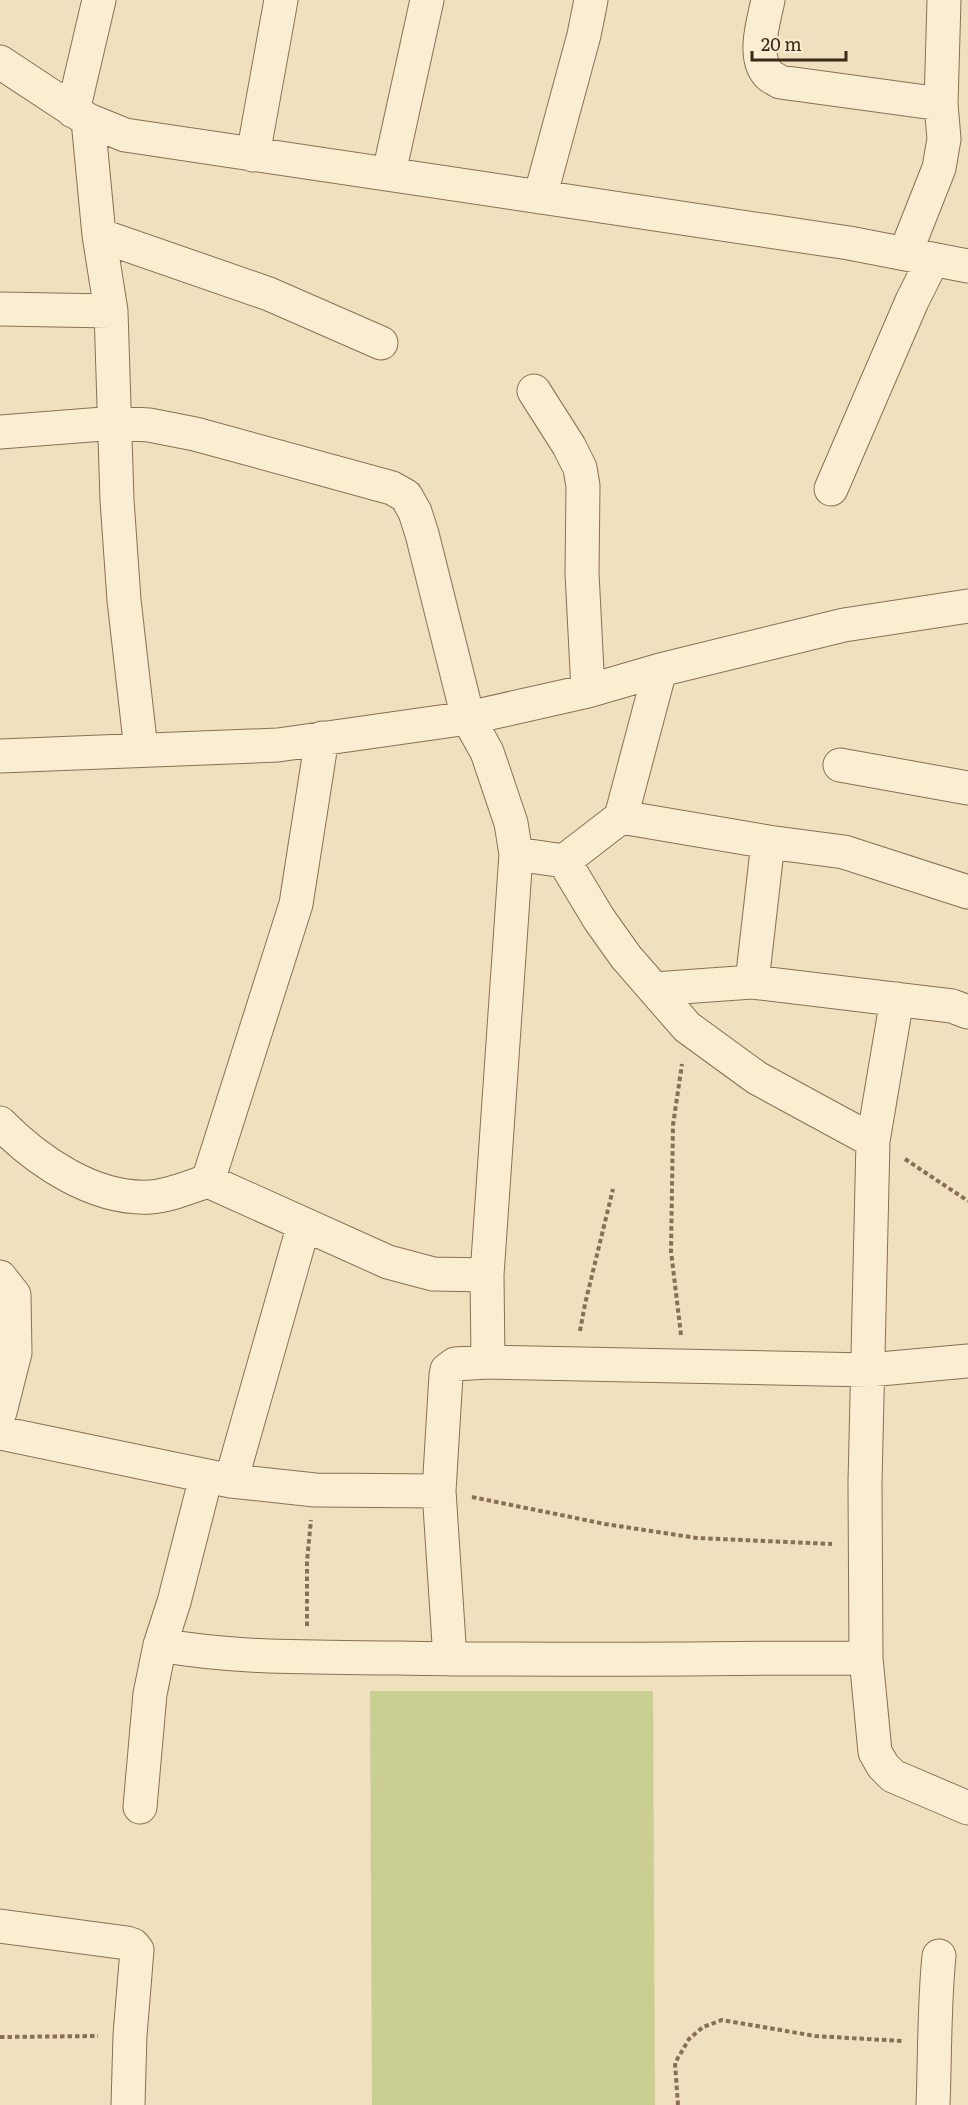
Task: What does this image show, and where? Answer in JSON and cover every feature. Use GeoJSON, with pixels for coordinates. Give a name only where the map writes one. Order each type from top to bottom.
{"type":"FeatureCollection","features":[{"type":"Feature","properties":{"kind":"street"},"geometry":{"type":"LineString","coordinates":[[99,0],[81,116],[111,311],[117,500],[124,600],[141,750]]}},
{"type":"Feature","properties":{"kind":"street"},"geometry":{"type":"LineString","coordinates":[[253,155],[281,0]]}},
{"type":"Feature","properties":{"kind":"street"},"geometry":{"type":"LineString","coordinates":[[389,173],[427,0]]}},
{"type":"Feature","properties":{"kind":"street"},"geometry":{"type":"LineString","coordinates":[[540,196],[584,35],[591,0]]}},
{"type":"Feature","properties":{"kind":"street"},"geometry":{"type":"LineString","coordinates":[[768,0],[760,37],[760,55],[767,74],[780,82],[941,104]]}},
{"type":"Feature","properties":{"kind":"street"},"geometry":{"type":"LineString","coordinates":[[831,489],[907,311],[944,139],[941,104],[944,0]]}},
{"type":"Feature","properties":{"kind":"street"},"geometry":{"type":"LineString","coordinates":[[0,62],[81,116],[125,135],[849,243],[968,266]]}},
{"type":"Feature","properties":{"kind":"street"},"geometry":{"type":"LineString","coordinates":[[99,235],[269,294],[381,343]]}},
{"type":"Feature","properties":{"kind":"street"},"geometry":{"type":"LineString","coordinates":[[0,309],[111,311]]}},
{"type":"Feature","properties":{"kind":"street"},"geometry":{"type":"LineString","coordinates":[[534,391],[569,446],[580,468],[583,486],[582,555],[588,691]]}},
{"type":"Feature","properties":{"kind":"street"},"geometry":{"type":"LineString","coordinates":[[0,432],[116,423],[149,425],[195,434],[392,488],[406,496],[415,512],[468,718],[487,752],[512,824],[516,855],[487,1275],[488,1362]]}},
{"type":"Feature","properties":{"kind":"street"},"geometry":{"type":"LineString","coordinates":[[0,756],[278,745],[468,718],[588,691],[660,670],[844,626],[968,606]]}},
{"type":"Feature","properties":{"kind":"street"},"geometry":{"type":"LineString","coordinates":[[516,855],[564,861],[621,817],[660,670]]}},
{"type":"Feature","properties":{"kind":"street"},"geometry":{"type":"LineString","coordinates":[[208,1182],[296,904],[322,738]]}},
{"type":"Feature","properties":{"kind":"street"},"geometry":{"type":"LineString","coordinates":[[840,765],[968,788]]}},
{"type":"Feature","properties":{"kind":"street"},"geometry":{"type":"LineString","coordinates":[[621,817],[768,842],[844,852],[968,892]]}},
{"type":"Feature","properties":{"kind":"street"},"geometry":{"type":"LineString","coordinates":[[752,982],[768,842]]}},
{"type":"Feature","properties":{"kind":"street"},"geometry":{"type":"LineString","coordinates":[[564,861],[599,919],[626,957],[687,1027],[757,1078],[873,1141]]}},
{"type":"Feature","properties":{"kind":"street"},"geometry":{"type":"LineString","coordinates":[[654,989],[752,982],[952,1006],[968,1012]]}},
{"type":"Feature","properties":{"kind":"street"},"geometry":{"type":"LineString","coordinates":[[897,999],[873,1141],[865,1545],[866,1658],[875,1752],[883,1766],[893,1776],[968,1808]]}},
{"type":"Feature","properties":{"kind":"street"},"geometry":{"type":"LineString","coordinates":[[0,1123],[15,1139],[41,1160],[109,1193],[150,1197],[208,1182],[395,1264],[433,1274],[487,1275]]}},
{"type":"Feature","properties":{"kind":"street"},"geometry":{"type":"LineString","coordinates":[[140,1807],[150,1694],[160,1645],[219,1479],[304,1224]]}},
{"type":"Feature","properties":{"kind":"street"},"geometry":{"type":"LineString","coordinates":[[0,1278],[14,1295],[15,1353],[0,1412]]}},
{"type":"Feature","properties":{"kind":"street"},"geometry":{"type":"LineString","coordinates":[[450,1659],[439,1491],[447,1370],[460,1363],[488,1362],[869,1370],[968,1361]]}},
{"type":"Feature","properties":{"kind":"street"},"geometry":{"type":"LineString","coordinates":[[0,1433],[219,1479],[315,1490],[439,1491]]}},
{"type":"Feature","properties":{"kind":"street"},"geometry":{"type":"LineString","coordinates":[[160,1645],[200,1652],[306,1657],[866,1658]]}},
{"type":"Feature","properties":{"kind":"street"},"geometry":{"type":"LineString","coordinates":[[0,1926],[127,1942],[137,1950],[130,2035],[128,2105]]}},
{"type":"Feature","properties":{"kind":"street"},"geometry":{"type":"LineString","coordinates":[[933,2105],[936,2043],[935,1995],[939,1956]]}},
{"type":"Feature","properties":{"kind":"path"},"geometry":{"type":"LineString","coordinates":[[685,1365],[671,1251],[674,1125],[687,1027]]}},
{"type":"Feature","properties":{"kind":"path"},"geometry":{"type":"LineString","coordinates":[[873,1141],[903,1157],[968,1201]]}},
{"type":"Feature","properties":{"kind":"path"},"geometry":{"type":"LineString","coordinates":[[575,1363],[585,1304],[613,1189]]}},
{"type":"Feature","properties":{"kind":"path"},"geometry":{"type":"LineString","coordinates":[[306,1657],[307,1561],[315,1490]]}},
{"type":"Feature","properties":{"kind":"path"},"geometry":{"type":"LineString","coordinates":[[439,1491],[605,1524],[697,1538],[865,1545]]}},
{"type":"Feature","properties":{"kind":"path"},"geometry":{"type":"LineString","coordinates":[[678,2105],[675,2062],[690,2039],[703,2027],[722,2020],[815,2036],[936,2043]]}},
{"type":"Feature","properties":{"kind":"path"},"geometry":{"type":"LineString","coordinates":[[0,2037],[130,2035]]}},
{"type":"Feature","properties":{"kind":"green space"},"geometry":{"type":"Polygon","coordinates":[[[370,1691],[653,1691],[655,2105],[372,2105],[370,1691]]]}}]}
